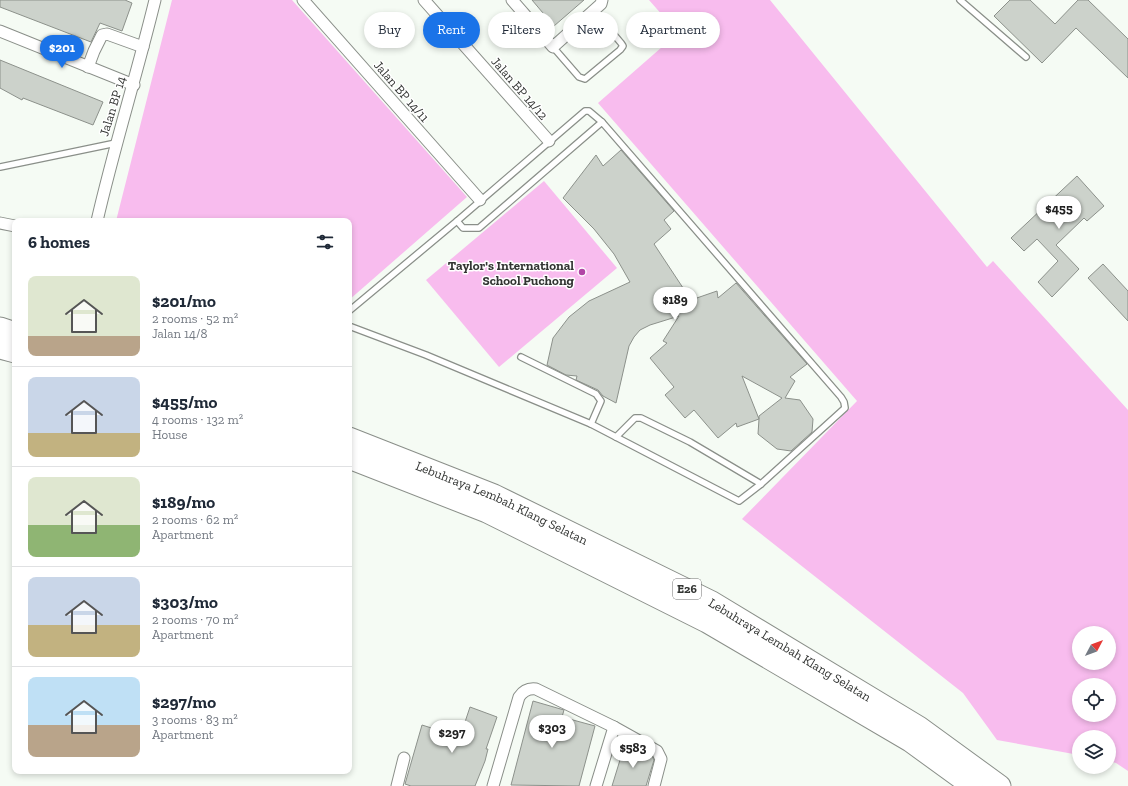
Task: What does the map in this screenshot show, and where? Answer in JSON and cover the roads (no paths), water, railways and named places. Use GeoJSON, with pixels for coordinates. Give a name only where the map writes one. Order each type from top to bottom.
{"type":"FeatureCollection","features":[{"type":"Feature","properties":{"kind":"highway"},"geometry":{"type":"LineString","coordinates":[[0,328],[12,331]]}},
{"type":"Feature","properties":{"kind":"highway"},"geometry":{"type":"LineString","coordinates":[[0,348],[12,351]]}},
{"type":"Feature","properties":{"kind":"highway","name":"Lebuhraya Lembah Klang Selatan"},"geometry":{"type":"LineString","coordinates":[[352,439],[494,495],[712,602],[919,727],[1000,786]]}},
{"type":"Feature","properties":{"kind":"highway","name":"Lebuhraya Lembah Klang Selatan"},"geometry":{"type":"LineString","coordinates":[[352,459],[487,512],[707,622],[910,741],[972,786]]}},
{"type":"Feature","properties":{"kind":"street","name":"Jalan BP 14"},"geometry":{"type":"LineString","coordinates":[[98,218],[116,143],[134,85],[155,0]]}},
{"type":"Feature","properties":{"kind":"street","name":"Jalan BP 14/11"},"geometry":{"type":"LineString","coordinates":[[303,0],[480,200]]}},
{"type":"Feature","properties":{"kind":"street","name":"Jalan BP 14/12"},"geometry":{"type":"LineString","coordinates":[[424,0],[549,141]]}},
{"type":"Feature","properties":{"kind":"street"},"geometry":{"type":"LineString","coordinates":[[512,0],[522,12]]}},
{"type":"Feature","properties":{"kind":"street"},"geometry":{"type":"LineString","coordinates":[[555,45],[594,11],[601,4],[602,0]]}},
{"type":"Feature","properties":{"kind":"street"},"geometry":{"type":"LineString","coordinates":[[0,31],[134,85]]}},
{"type":"Feature","properties":{"kind":"street"},"geometry":{"type":"LineString","coordinates":[[88,67],[102,35],[107,34],[143,47]]}},
{"type":"Feature","properties":{"kind":"street"},"geometry":{"type":"LineString","coordinates":[[0,223],[12,225]]}},
{"type":"Feature","properties":{"kind":"street"},"geometry":{"type":"LineString","coordinates":[[493,786],[519,697],[526,690],[536,689],[614,727],[657,751],[661,759],[654,786]]}},
{"type":"Feature","properties":{"kind":"street"},"geometry":{"type":"LineString","coordinates":[[596,786],[614,727]]}},
{"type":"Feature","properties":{"kind":"street"},"geometry":{"type":"LineString","coordinates":[[397,786],[404,758]]}},
{"type":"Feature","properties":{"kind":"lane"},"geometry":{"type":"LineString","coordinates":[[960,0],[1026,57]]}},
{"type":"Feature","properties":{"kind":"lane"},"geometry":{"type":"LineString","coordinates":[[554,48],[580,77],[585,79],[620,50],[623,46],[594,11]]}},
{"type":"Feature","properties":{"kind":"lane"},"geometry":{"type":"LineString","coordinates":[[352,308],[457,221],[585,110],[589,111],[602,122],[844,402],[844,408],[761,484],[739,501],[591,424],[426,354],[352,327]]}},
{"type":"Feature","properties":{"kind":"lane"},"geometry":{"type":"LineString","coordinates":[[457,221],[463,228],[479,228],[602,122]]}},
{"type":"Feature","properties":{"kind":"lane"},"geometry":{"type":"LineString","coordinates":[[0,167],[116,143]]}},
{"type":"Feature","properties":{"kind":"lane"},"geometry":{"type":"LineString","coordinates":[[521,357],[596,394],[601,401],[591,424]]}},
{"type":"Feature","properties":{"kind":"lane"},"geometry":{"type":"LineString","coordinates":[[616,437],[635,418],[641,418],[690,442],[761,484]]}},
{"type":"Feature","properties":{"kind":"place","name":"Taylor's International School Puchong"},"geometry":{"type":"Point","coordinates":[582,272]}}]}
